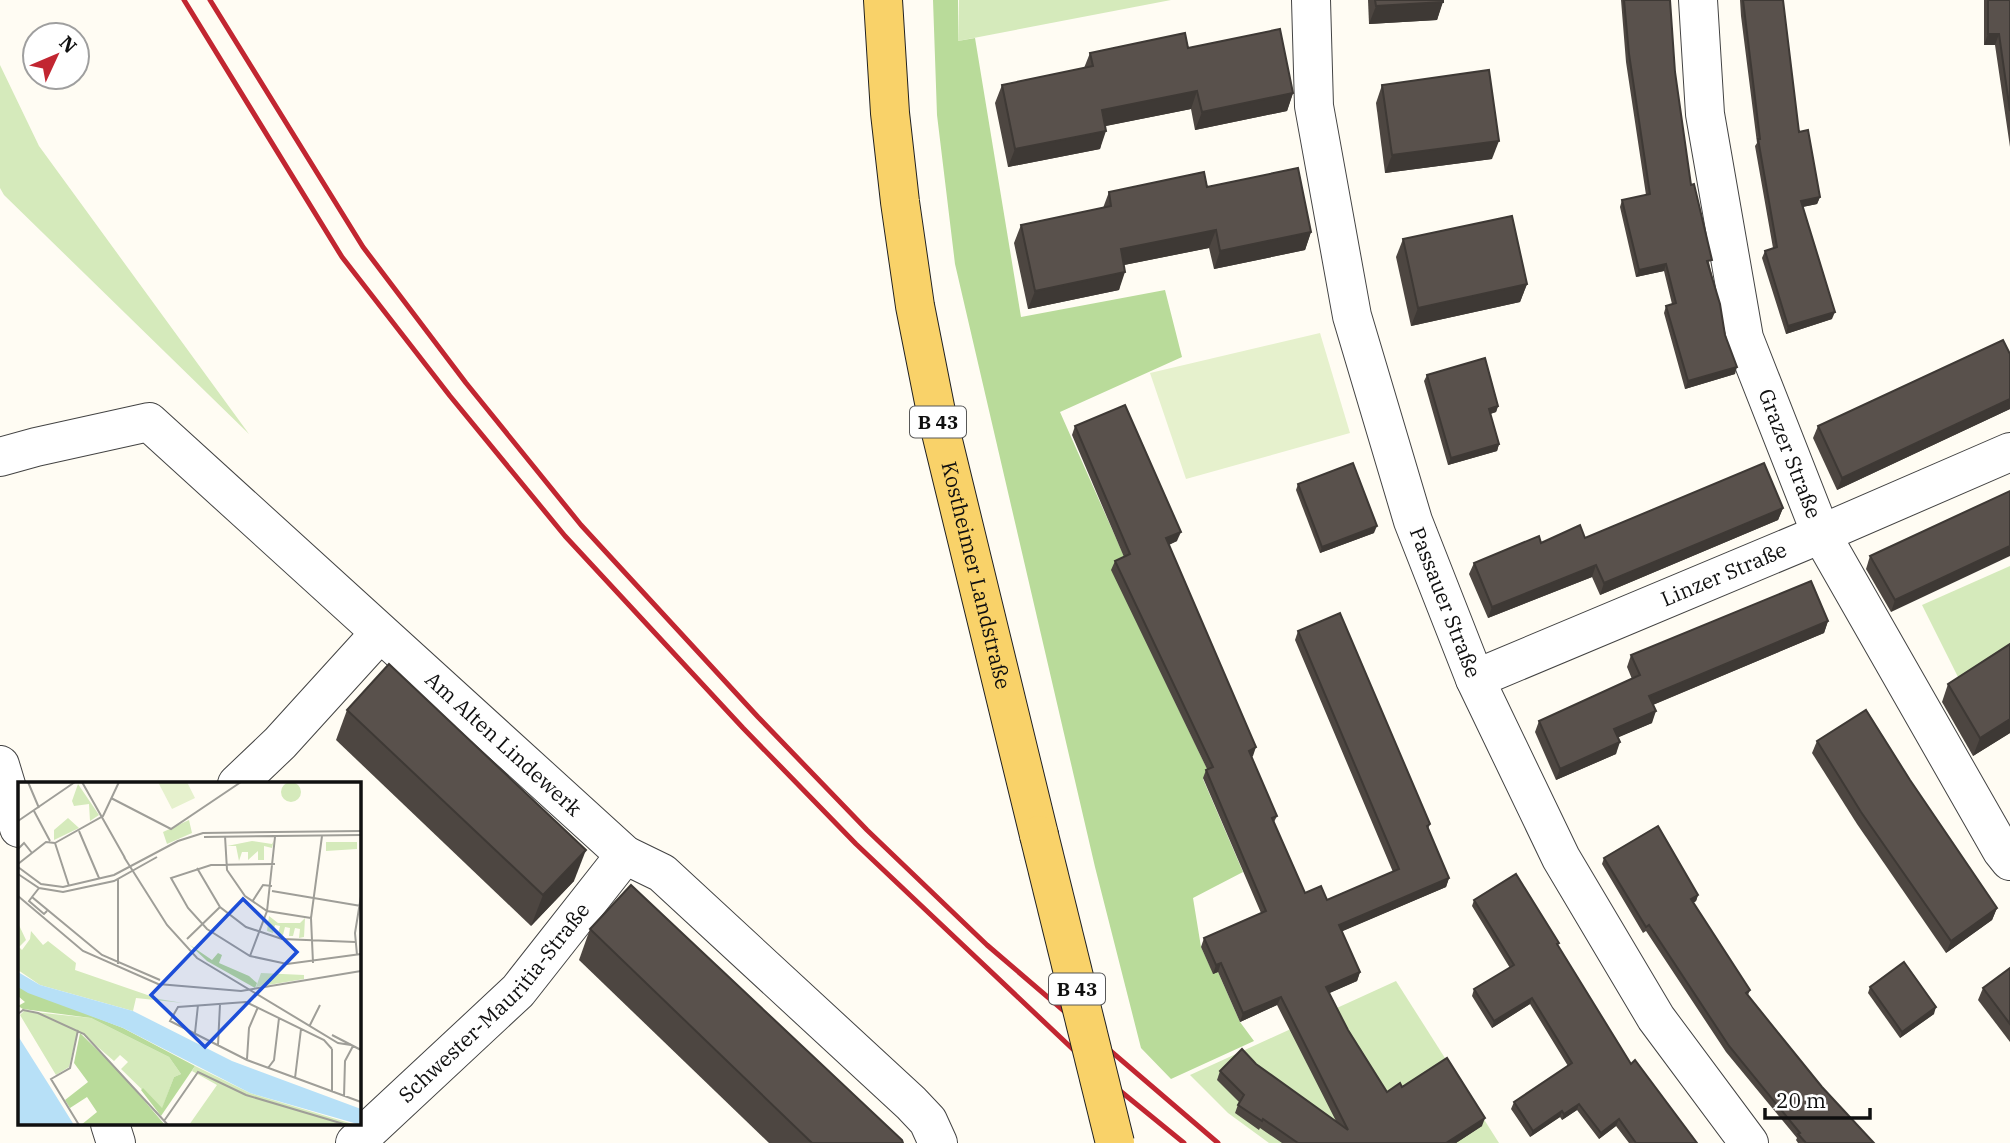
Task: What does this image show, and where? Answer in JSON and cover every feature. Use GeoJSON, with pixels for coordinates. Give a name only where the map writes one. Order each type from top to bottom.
{"type":"FeatureCollection","features":[{"type":"Feature","properties":{"kind":"main road","name":"Kostheimer Landstraße"},"geometry":{"type":"LineString","coordinates":[[883,0],[890,113],[900,201],[915,306],[936,412],[1115,1143]]}},
{"type":"Feature","properties":{"kind":"street","name":"Passauer Straße"},"geometry":{"type":"LineString","coordinates":[[1311,0],[1314,106],[1354,325],[1413,522],[1475,679],[1567,869],[1656,1018],[1749,1143]]}},
{"type":"Feature","properties":{"kind":"street","name":"Grazer Straße"},"geometry":{"type":"LineString","coordinates":[[1698,0],[1705,114],[1744,338],[1821,534],[2010,860]]}},
{"type":"Feature","properties":{"kind":"street","name":"Am Alten Lindewerk"},"geometry":{"type":"LineString","coordinates":[[18,452],[149,422],[625,855],[662,873],[911,1103],[928,1121],[938,1143]]}},
{"type":"Feature","properties":{"kind":"street","name":"Linzer Straße"},"geometry":{"type":"LineString","coordinates":[[1475,679],[2010,452]]}},
{"type":"Feature","properties":{"kind":"street"},"geometry":{"type":"LineString","coordinates":[[239,782],[280,743],[380,633]]}},
{"type":"Feature","properties":{"kind":"street"},"geometry":{"type":"LineString","coordinates":[[0,765],[18,825]]}},
{"type":"Feature","properties":{"kind":"street","name":"Schwester-Mauritia-Straße"},"geometry":{"type":"LineString","coordinates":[[355,1143],[519,991],[625,855]]}},
{"type":"Feature","properties":{"kind":"street"},"geometry":{"type":"LineString","coordinates":[[111,1126],[116,1143]]}},
{"type":"Feature","properties":{"kind":"green space"},"geometry":{"type":"Polygon","coordinates":[[[933,0],[958,0],[958,41],[975,38],[1021,317],[1165,290],[1182,357],[1060,412],[1127,563],[1112,570],[1210,775],[1203,779],[1243,872],[1193,898],[1201,947],[1213,973],[1218,972],[1240,1022],[1254,1041],[1171,1079],[1141,1048],[1095,867],[955,264],[937,115],[933,0]]]}},
{"type":"Feature","properties":{"kind":"green space"},"geometry":{"type":"Polygon","coordinates":[[[959,0],[1171,0],[958,41],[959,0]]]}},
{"type":"Feature","properties":{"kind":"green space"},"geometry":{"type":"Polygon","coordinates":[[[0,65],[39,146],[249,434],[4,195],[0,188],[0,65]]]}},
{"type":"Feature","properties":{"kind":"green space"},"geometry":{"type":"Polygon","coordinates":[[[1320,333],[1350,433],[1186,479],[1150,373],[1320,333]]]}},
{"type":"Feature","properties":{"kind":"green space"},"geometry":{"type":"Polygon","coordinates":[[[2010,566],[2010,652],[1961,683],[1922,605],[2010,566]]]}},
{"type":"Feature","properties":{"kind":"green space"},"geometry":{"type":"Polygon","coordinates":[[[1396,981],[1499,1143],[1269,1143],[1228,1113],[1190,1075],[1396,981]]]}},
{"type":"Feature","properties":{"kind":"building"},"geometry":{"type":"Polygon","coordinates":[[[1375,0],[1443,0],[1443,2],[1376,6],[1375,0]]]}},
{"type":"Feature","properties":{"kind":"building"},"geometry":{"type":"Polygon","coordinates":[[[1624,0],[1670,0],[1675,72],[1691,185],[1694,184],[1712,260],[1707,261],[1720,304],[1725,335],[1737,367],[1688,381],[1666,306],[1676,303],[1666,264],[1639,270],[1622,200],[1650,194],[1629,54],[1624,0]]]}},
{"type":"Feature","properties":{"kind":"building"},"geometry":{"type":"Polygon","coordinates":[[[1743,0],[1783,0],[1799,132],[1808,130],[1820,197],[1801,201],[1835,312],[1788,326],[1765,251],[1777,247],[1758,139],[1743,0]]]}},
{"type":"Feature","properties":{"kind":"building"},"geometry":{"type":"Polygon","coordinates":[[[1988,0],[2010,0],[2010,111],[1999,34],[1988,34],[1988,0]]]}},
{"type":"Feature","properties":{"kind":"building"},"geometry":{"type":"Polygon","coordinates":[[[1280,29],[1293,93],[1202,112],[1197,91],[1102,110],[1106,131],[1015,149],[1002,85],[1093,66],[1090,53],[1185,33],[1188,48],[1280,29]]]}},
{"type":"Feature","properties":{"kind":"building"},"geometry":{"type":"Polygon","coordinates":[[[1489,70],[1499,141],[1392,155],[1382,85],[1489,70]]]}},
{"type":"Feature","properties":{"kind":"building"},"geometry":{"type":"Polygon","coordinates":[[[1298,168],[1311,232],[1220,251],[1216,230],[1121,249],[1125,272],[1035,291],[1021,225],[1111,206],[1109,192],[1204,172],[1207,187],[1298,168]]]}},
{"type":"Feature","properties":{"kind":"building"},"geometry":{"type":"Polygon","coordinates":[[[1512,216],[1527,284],[1418,308],[1403,239],[1512,216]]]}},
{"type":"Feature","properties":{"kind":"building"},"geometry":{"type":"Polygon","coordinates":[[[2003,340],[2010,354],[2010,399],[1842,478],[1818,426],[2003,340]]]}},
{"type":"Feature","properties":{"kind":"building"},"geometry":{"type":"Polygon","coordinates":[[[1485,358],[1498,406],[1489,409],[1499,444],[1451,458],[1427,375],[1485,358]]]}},
{"type":"Feature","properties":{"kind":"building"},"geometry":{"type":"Polygon","coordinates":[[[1125,405],[1181,532],[1166,538],[1256,747],[1249,751],[1277,816],[1272,818],[1305,893],[1321,886],[1327,900],[1399,869],[1298,631],[1340,613],[1430,824],[1427,826],[1449,878],[1339,925],[1360,972],[1326,987],[1348,1030],[1387,1092],[1400,1083],[1402,1087],[1447,1058],[1485,1118],[1446,1143],[1298,1143],[1238,1105],[1244,1095],[1220,1071],[1242,1049],[1256,1064],[1348,1130],[1281,997],[1243,1013],[1221,963],[1216,965],[1204,938],[1266,911],[1206,770],[1213,767],[1115,561],[1130,554],[1075,426],[1125,405]]]}},
{"type":"Feature","properties":{"kind":"building"},"geometry":{"type":"Polygon","coordinates":[[[1353,463],[1377,526],[1322,547],[1298,484],[1353,463]]]}},
{"type":"Feature","properties":{"kind":"building"},"geometry":{"type":"Polygon","coordinates":[[[1764,463],[1783,508],[1604,583],[1596,565],[1492,607],[1474,563],[1539,536],[1541,543],[1580,525],[1585,538],[1764,463]]]}},
{"type":"Feature","properties":{"kind":"building"},"geometry":{"type":"Polygon","coordinates":[[[2010,491],[2010,546],[1895,600],[1870,556],[2010,491]]]}},
{"type":"Feature","properties":{"kind":"building"},"geometry":{"type":"Polygon","coordinates":[[[1811,581],[1828,621],[1649,696],[1656,711],[1614,729],[1620,742],[1560,769],[1539,721],[1640,675],[1631,655],[1811,581]]]}},
{"type":"Feature","properties":{"kind":"building"},"geometry":{"type":"Polygon","coordinates":[[[2010,644],[2010,719],[1980,738],[1948,684],[2010,644]]]}},
{"type":"Feature","properties":{"kind":"building"},"geometry":{"type":"Polygon","coordinates":[[[389,664],[586,850],[543,895],[347,710],[389,664]]]}},
{"type":"Feature","properties":{"kind":"building"},"geometry":{"type":"Polygon","coordinates":[[[1866,710],[1997,908],[1951,941],[1861,812],[1817,741],[1866,710]]]}},
{"type":"Feature","properties":{"kind":"building"},"geometry":{"type":"Polygon","coordinates":[[[1658,826],[1698,895],[1691,899],[1750,990],[1746,993],[1822,1087],[1874,1143],[1806,1143],[1729,1046],[1649,925],[1646,927],[1604,858],[1658,826]]]}},
{"type":"Feature","properties":{"kind":"building"},"geometry":{"type":"Polygon","coordinates":[[[1516,874],[1631,1064],[1635,1060],[1697,1143],[1636,1143],[1619,1119],[1601,1133],[1579,1104],[1564,1114],[1562,1111],[1533,1131],[1514,1102],[1572,1063],[1532,998],[1494,1021],[1474,989],[1514,965],[1474,900],[1516,874]]]}},
{"type":"Feature","properties":{"kind":"building"},"geometry":{"type":"Polygon","coordinates":[[[631,885],[903,1143],[812,1143],[590,929],[631,885]]]}},
{"type":"Feature","properties":{"kind":"building"},"geometry":{"type":"Polygon","coordinates":[[[1904,962],[1936,1007],[1902,1032],[1870,987],[1904,962]]]}},
{"type":"Feature","properties":{"kind":"building"},"geometry":{"type":"Polygon","coordinates":[[[2010,968],[2010,1024],[1983,988],[2010,968]]]}},
{"type":"Feature","properties":{"kind":"railway"},"geometry":{"type":"LineString","coordinates":[[184,0],[342,257],[450,396],[565,536],[743,728],[856,844],[1097,1072],[1184,1143]]}},
{"type":"Feature","properties":{"kind":"railway"},"geometry":{"type":"LineString","coordinates":[[210,0],[363,247],[466,383],[581,525],[758,717],[867,830],[987,945],[1218,1143]]}}]}
